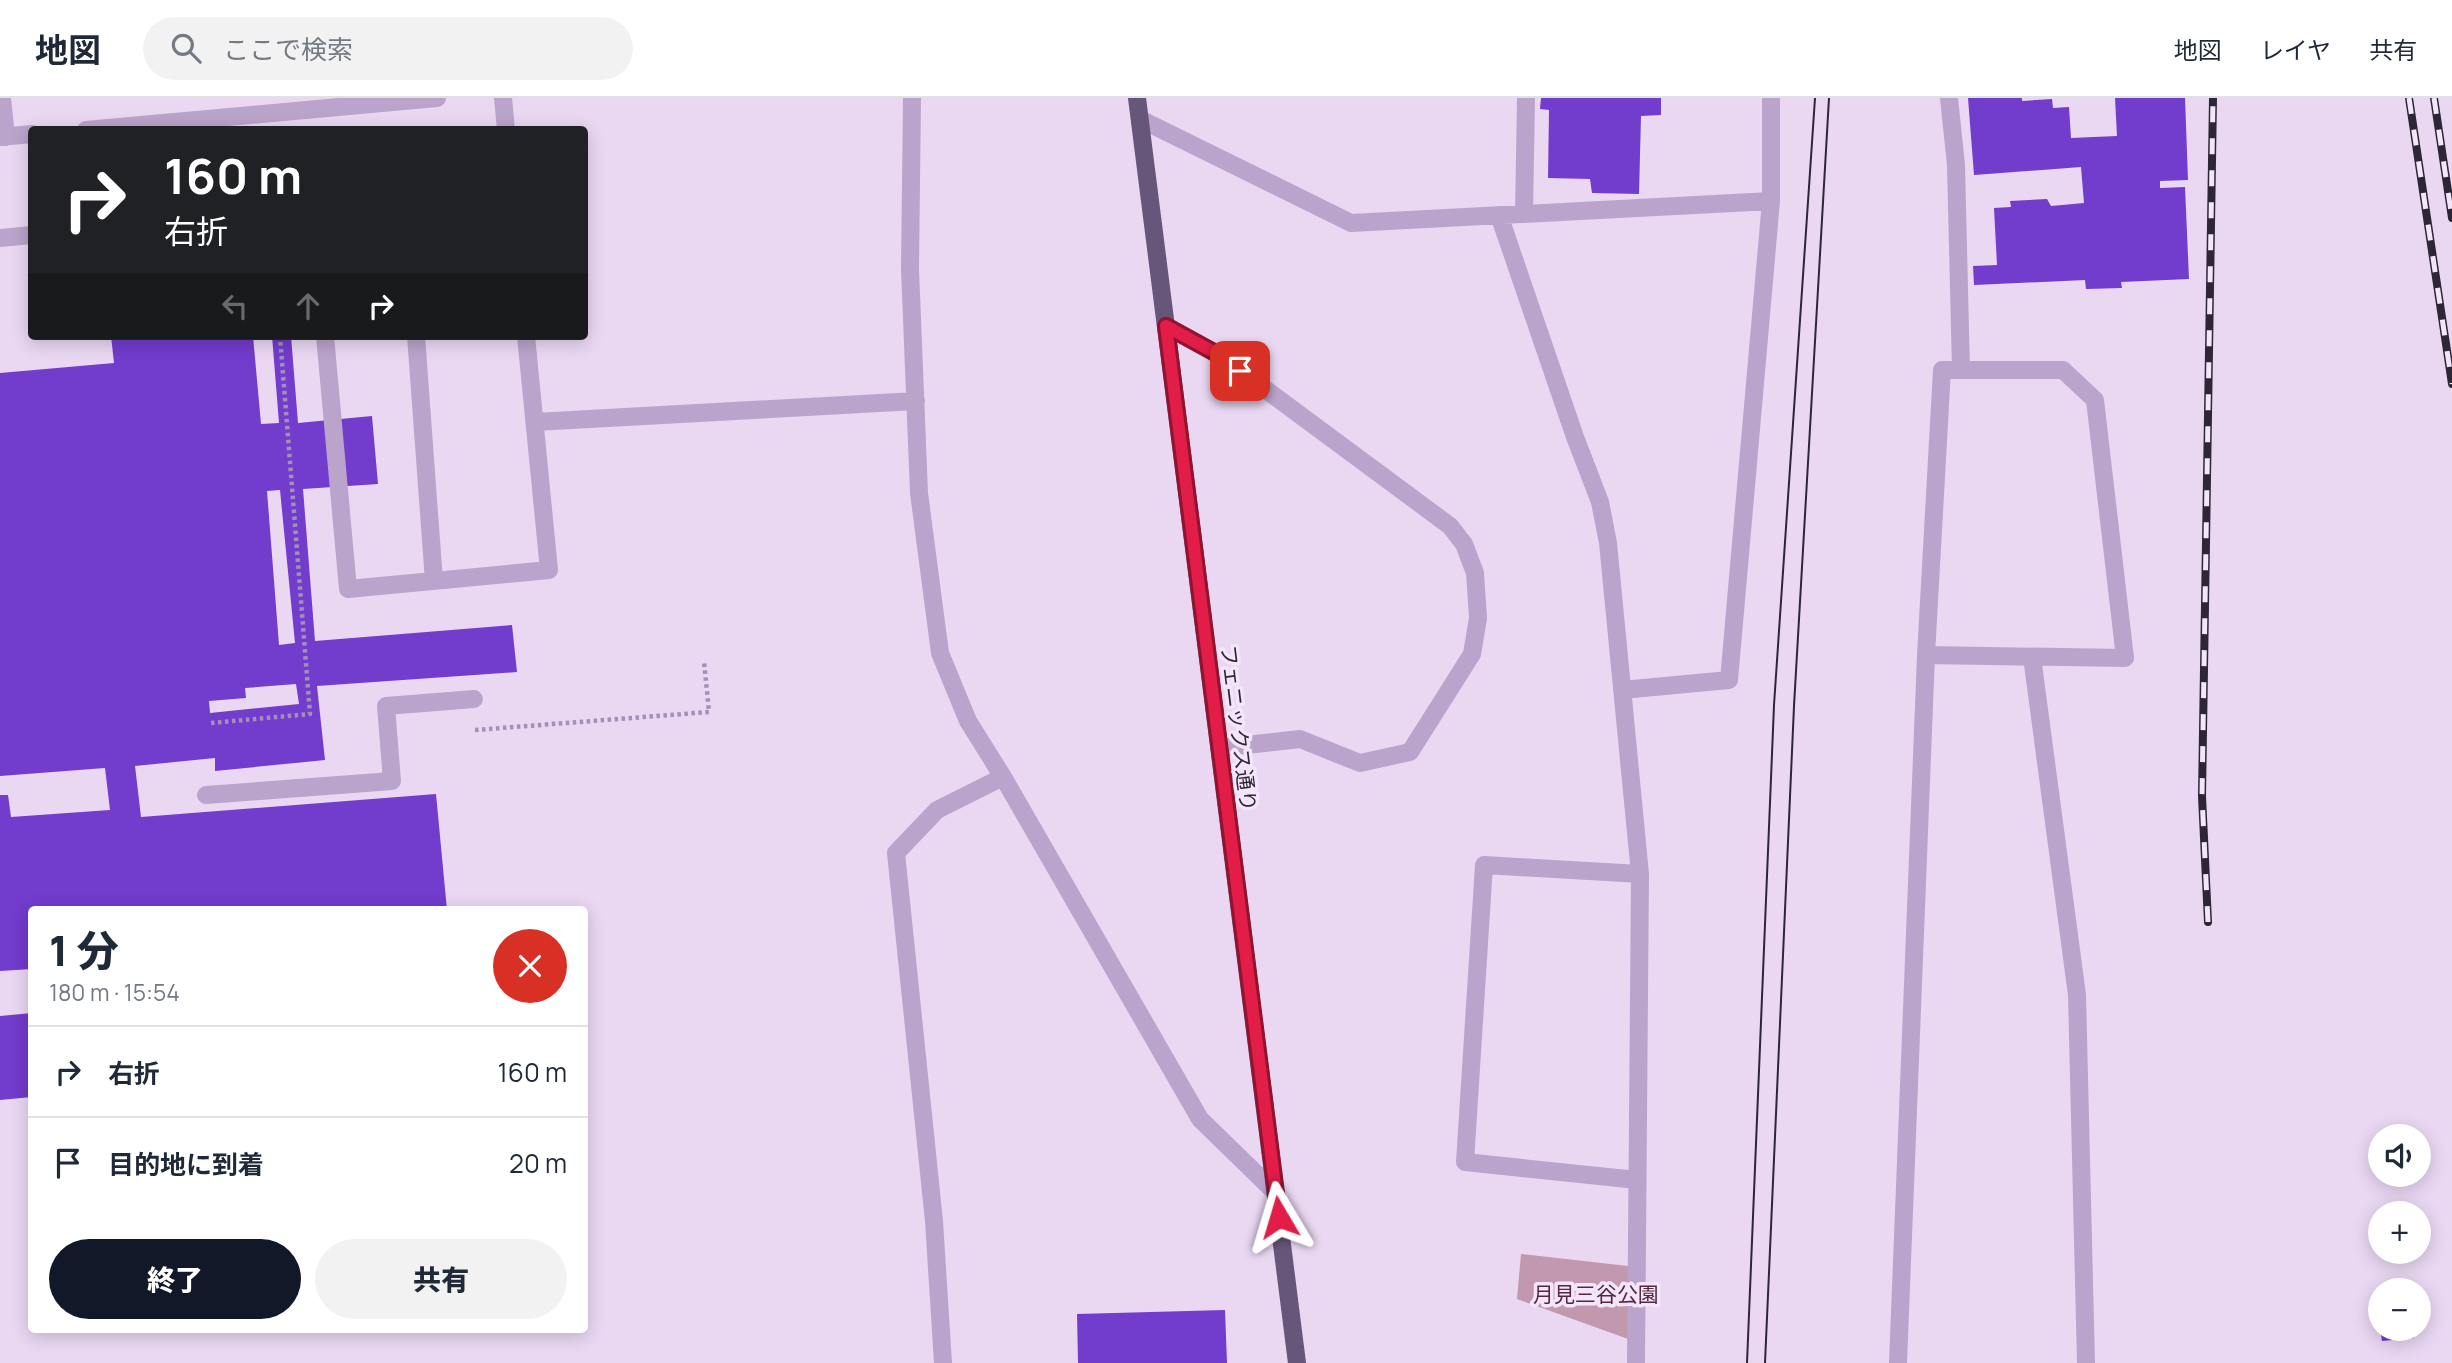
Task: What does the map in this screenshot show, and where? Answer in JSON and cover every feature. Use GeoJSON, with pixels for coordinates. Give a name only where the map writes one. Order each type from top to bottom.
{"type":"FeatureCollection","features":[{"type":"Feature","properties":{"kind":"main road","name":"フェニックス通り"},"geometry":{"type":"LineString","coordinates":[[1137,98],[1297,1363]]}},
{"type":"Feature","properties":{"kind":"street"},"geometry":{"type":"LineString","coordinates":[[2,98],[3,137],[28,134]]}},
{"type":"Feature","properties":{"kind":"street"},"geometry":{"type":"LineString","coordinates":[[130,126],[437,98]]}},
{"type":"Feature","properties":{"kind":"street"},"geometry":{"type":"LineString","coordinates":[[503,98],[506,126]]}},
{"type":"Feature","properties":{"kind":"street"},"geometry":{"type":"LineString","coordinates":[[912,98],[910,269],[919,493],[940,653],[968,721],[1200,1119],[1276,1193]]}},
{"type":"Feature","properties":{"kind":"street"},"geometry":{"type":"LineString","coordinates":[[1524,214],[1526,98]]}},
{"type":"Feature","properties":{"kind":"street"},"geometry":{"type":"LineString","coordinates":[[1622,690],[1728,680],[1771,201],[1771,98]]}},
{"type":"Feature","properties":{"kind":"street"},"geometry":{"type":"LineString","coordinates":[[1949,98],[1955,165],[1961,370]]}},
{"type":"Feature","properties":{"kind":"street"},"geometry":{"type":"LineString","coordinates":[[1140,119],[1351,223],[1771,201]]}},
{"type":"Feature","properties":{"kind":"street"},"geometry":{"type":"LineString","coordinates":[[1499,215],[1600,502],[1608,543],[1640,874],[1636,1363]]}},
{"type":"Feature","properties":{"kind":"street"},"geometry":{"type":"LineString","coordinates":[[0,238],[28,235]]}},
{"type":"Feature","properties":{"kind":"street"},"geometry":{"type":"LineString","coordinates":[[1166,326],[1219,355],[1450,526],[1464,544],[1475,573],[1478,618],[1472,654],[1410,752],[1360,763],[1300,739],[1219,748]]}},
{"type":"Feature","properties":{"kind":"street"},"geometry":{"type":"LineString","coordinates":[[325,340],[348,589],[549,570],[527,340]]}},
{"type":"Feature","properties":{"kind":"street"},"geometry":{"type":"LineString","coordinates":[[416,340],[434,581]]}},
{"type":"Feature","properties":{"kind":"street"},"geometry":{"type":"LineString","coordinates":[[1898,1363],[1926,656],[1942,370],[2063,370],[2095,400],[2125,659],[1926,656]]}},
{"type":"Feature","properties":{"kind":"street"},"geometry":{"type":"LineString","coordinates":[[535,422],[916,401]]}},
{"type":"Feature","properties":{"kind":"street"},"geometry":{"type":"LineString","coordinates":[[2032,657],[2077,995],[2086,1363]]}},
{"type":"Feature","properties":{"kind":"street"},"geometry":{"type":"LineString","coordinates":[[206,795],[392,781],[386,706],[474,699]]}},
{"type":"Feature","properties":{"kind":"street"},"geometry":{"type":"LineString","coordinates":[[943,1363],[934,1221],[896,853],[937,810],[1003,777]]}},
{"type":"Feature","properties":{"kind":"street"},"geometry":{"type":"LineString","coordinates":[[1637,1180],[1465,1163],[1484,865],[1640,874]]}},
{"type":"Feature","properties":{"kind":"path"},"geometry":{"type":"LineString","coordinates":[[211,723],[310,714],[280,340]]}},
{"type":"Feature","properties":{"kind":"path"},"geometry":{"type":"LineString","coordinates":[[464,731],[709,712],[704,662]]}},
{"type":"Feature","properties":{"kind":"green space","name":"月見三谷公園"},"geometry":{"type":"Polygon","coordinates":[[[1521,1254],[1628,1266],[1628,1339],[1517,1299],[1521,1254]]]}},
{"type":"Feature","properties":{"kind":"building"},"geometry":{"type":"Polygon","coordinates":[[[1541,98],[1661,98],[1661,115],[1641,116],[1639,194],[1592,193],[1590,179],[1548,178],[1549,110],[1540,109],[1541,98]]]}},
{"type":"Feature","properties":{"kind":"building"},"geometry":{"type":"Polygon","coordinates":[[[1968,98],[2022,98],[2022,101],[2052,99],[2053,108],[2069,107],[2071,138],[2117,136],[2115,98],[2185,98],[2188,180],[2160,181],[2160,188],[2185,187],[2189,279],[2121,282],[2122,288],[2086,289],[2085,280],[1974,285],[1973,266],[1997,265],[1994,208],[2011,207],[2010,201],[2047,199],[2051,206],[2084,203],[2081,167],[1974,175],[1968,98]]]}},
{"type":"Feature","properties":{"kind":"building"},"geometry":{"type":"Polygon","coordinates":[[[111,340],[253,340],[261,424],[279,423],[272,340],[291,340],[298,423],[372,416],[378,484],[303,489],[315,641],[512,625],[517,672],[317,686],[325,760],[215,771],[215,758],[135,766],[141,817],[436,794],[447,906],[28,906],[28,969],[0,971],[0,795],[8,795],[11,817],[110,810],[105,768],[0,776],[0,373],[114,363],[111,340]],[[280,490],[267,491],[279,645],[295,643],[280,490]],[[296,684],[245,688],[246,698],[209,701],[210,713],[299,704],[296,684]]]}},
{"type":"Feature","properties":{"kind":"building"},"geometry":{"type":"Polygon","coordinates":[[[28,1013],[28,1097],[0,1100],[0,1016],[28,1013]]]}},
{"type":"Feature","properties":{"kind":"building"},"geometry":{"type":"Polygon","coordinates":[[[1225,1310],[1227,1363],[1078,1363],[1077,1314],[1225,1310]]]}},
{"type":"Feature","properties":{"kind":"tram line"},"geometry":{"type":"LineString","coordinates":[[1747,1363],[1774,705],[1815,98]]}},
{"type":"Feature","properties":{"kind":"tram line"},"geometry":{"type":"LineString","coordinates":[[1765,1363],[1794,706],[1829,98]]}},
{"type":"Feature","properties":{"kind":"railway"},"geometry":{"type":"LineString","coordinates":[[2208,922],[2202,796],[2213,98]]}},
{"type":"Feature","properties":{"kind":"railway"},"geometry":{"type":"LineString","coordinates":[[2409,98],[2452,384]]}},
{"type":"Feature","properties":{"kind":"railway"},"geometry":{"type":"LineString","coordinates":[[2434,98],[2452,218]]}},
{"type":"Feature","properties":{"kind":"route"},"geometry":{"type":"LineString","coordinates":[[1240,371],[1219,355],[1166,326],[1279,1217]]}}]}
